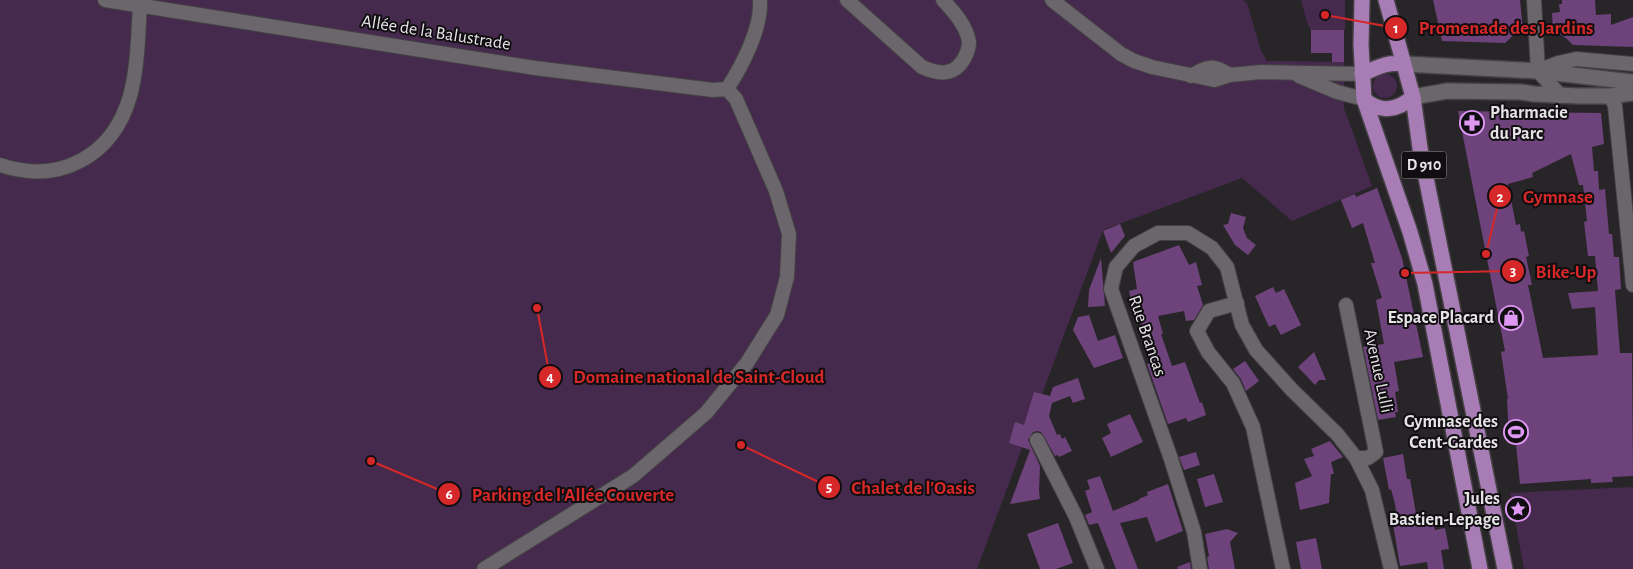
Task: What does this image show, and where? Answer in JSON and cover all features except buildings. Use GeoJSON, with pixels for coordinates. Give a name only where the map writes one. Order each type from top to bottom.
{"type":"FeatureCollection","features":[{"type":"Feature","properties":{"kind":"main road","name":"D 910"},"geometry":{"type":"LineString","coordinates":[[1362,0],[1364,100],[1410,232],[1425,284],[1480,569]]}},
{"type":"Feature","properties":{"kind":"main road","name":"D 910"},"geometry":{"type":"LineString","coordinates":[[1386,0],[1413,97],[1420,148],[1505,569]]}},
{"type":"Feature","properties":{"kind":"main road"},"geometry":{"type":"LineString","coordinates":[[1362,74],[1382,65],[1392,63],[1538,71],[1633,82]]}},
{"type":"Feature","properties":{"kind":"main road"},"geometry":{"type":"LineString","coordinates":[[1521,92],[1538,71]]}},
{"type":"Feature","properties":{"kind":"main road"},"geometry":{"type":"LineString","coordinates":[[1364,100],[1370,105],[1390,110],[1405,104],[1413,97],[1447,91],[1521,92],[1561,96],[1612,96],[1633,93]]}},
{"type":"Feature","properties":{"kind":"street","name":"Allée de la Balustrade"},"geometry":{"type":"LineString","coordinates":[[105,0],[535,68],[712,90],[727,89]]}},
{"type":"Feature","properties":{"kind":"street"},"geometry":{"type":"LineString","coordinates":[[847,0],[922,68],[932,72],[946,73],[960,66],[969,44],[966,32],[953,10],[943,0]]}},
{"type":"Feature","properties":{"kind":"street"},"geometry":{"type":"LineString","coordinates":[[1052,0],[1107,44],[1134,61],[1190,76],[1214,80],[1218,70]]}},
{"type":"Feature","properties":{"kind":"street"},"geometry":{"type":"LineString","coordinates":[[1534,0],[1538,71],[1561,96]]}},
{"type":"Feature","properties":{"kind":"street"},"geometry":{"type":"LineString","coordinates":[[0,165],[10,169],[44,172],[66,168],[84,160],[114,133],[130,94],[140,5]]}},
{"type":"Feature","properties":{"kind":"street"},"geometry":{"type":"LineString","coordinates":[[484,569],[633,476],[706,413],[747,363],[777,315],[787,277],[789,234],[772,182],[736,99],[727,89],[742,67],[761,7]]}},
{"type":"Feature","properties":{"kind":"street"},"geometry":{"type":"LineString","coordinates":[[1538,71],[1558,63],[1576,59],[1633,64]]}},
{"type":"Feature","properties":{"kind":"street"},"geometry":{"type":"LineString","coordinates":[[1190,76],[1218,70],[1362,74]]}},
{"type":"Feature","properties":{"kind":"street"},"geometry":{"type":"LineString","coordinates":[[1292,73],[1337,92],[1364,100]]}},
{"type":"Feature","properties":{"kind":"street"},"geometry":{"type":"LineString","coordinates":[[1612,96],[1615,106],[1633,284]]}},
{"type":"Feature","properties":{"kind":"street","name":"Rue Brancas"},"geometry":{"type":"LineString","coordinates":[[1200,569],[1194,532],[1171,459],[1111,289],[1116,267],[1134,246],[1158,233],[1188,233],[1212,248],[1227,268],[1242,325],[1256,350],[1292,390],[1337,434],[1356,458],[1372,490],[1391,569]]}},
{"type":"Feature","properties":{"kind":"street"},"geometry":{"type":"LineString","coordinates":[[1237,303],[1210,311],[1197,331],[1208,352],[1233,383],[1253,427],[1283,569]]}},
{"type":"Feature","properties":{"kind":"street","name":"Avenue Lulli"},"geometry":{"type":"LineString","coordinates":[[1346,304],[1376,452],[1368,458],[1356,458]]}},
{"type":"Feature","properties":{"kind":"street"},"geometry":{"type":"LineString","coordinates":[[1037,440],[1076,517],[1097,569]]}},
{"type":"Feature","properties":{"kind":"shaded area"},"geometry":{"type":"Polygon","coordinates":[[[0,0],[1243,0],[1247,3],[1261,51],[1267,61],[1344,62],[1344,108],[1372,186],[1292,221],[1242,178],[1103,230],[977,569],[0,569],[0,0]]]}},
{"type":"Feature","properties":{"kind":"shaded area"},"geometry":{"type":"Polygon","coordinates":[[[1301,0],[1345,0],[1345,30],[1311,30],[1301,0]]]}},
{"type":"Feature","properties":{"kind":"shaded area"},"geometry":{"type":"Polygon","coordinates":[[[1385,74],[1394,77],[1397,86],[1394,95],[1385,98],[1376,95],[1373,86],[1376,77],[1385,74]]]}},
{"type":"Feature","properties":{"kind":"shaded area"},"geometry":{"type":"Polygon","coordinates":[[[1633,487],[1633,569],[1524,569],[1510,493],[1633,487]]]}},
{"type":"Feature","properties":{"kind":"place","name":"Promenade des Jardins"},"geometry":{"type":"Point","coordinates":[1325,15]}},
{"type":"Feature","properties":{"kind":"place","name":"Pharmacie du Parc"},"geometry":{"type":"Point","coordinates":[1472,123]}},
{"type":"Feature","properties":{"kind":"place","name":"Gymnase"},"geometry":{"type":"Point","coordinates":[1486,254]}},
{"type":"Feature","properties":{"kind":"place","name":"Bike-Up"},"geometry":{"type":"Point","coordinates":[1405,273]}},
{"type":"Feature","properties":{"kind":"place","name":"Domaine national de Saint-Cloud"},"geometry":{"type":"Point","coordinates":[537,308]}},
{"type":"Feature","properties":{"kind":"place","name":"Espace Placard"},"geometry":{"type":"Point","coordinates":[1511,318]}},
{"type":"Feature","properties":{"kind":"place","name":"Gymnase des Cent-Gardes"},"geometry":{"type":"Point","coordinates":[1516,432]}},
{"type":"Feature","properties":{"kind":"place","name":"Chalet de l'Oasis"},"geometry":{"type":"Point","coordinates":[741,445]}},
{"type":"Feature","properties":{"kind":"place","name":"Parking de l'Allée Couverte"},"geometry":{"type":"Point","coordinates":[371,461]}},
{"type":"Feature","properties":{"kind":"place","name":"Jules Bastien-Lepage"},"geometry":{"type":"Point","coordinates":[1518,509]}}]}
